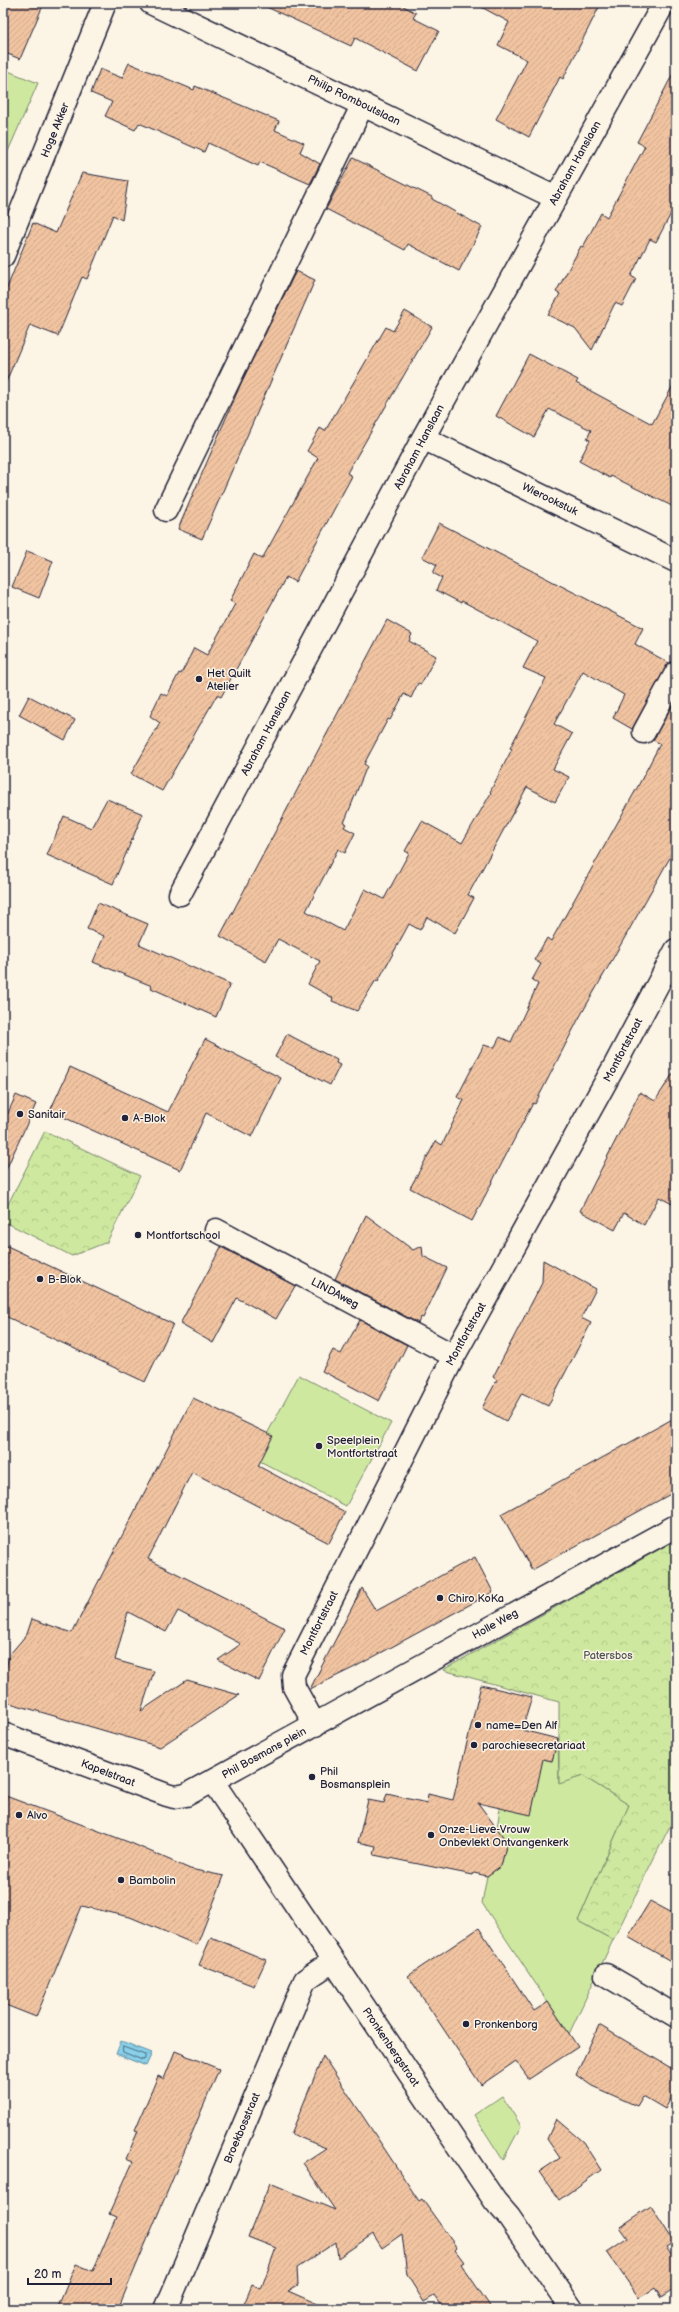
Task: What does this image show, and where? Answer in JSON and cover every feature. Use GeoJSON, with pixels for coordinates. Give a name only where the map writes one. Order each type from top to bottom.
{"type":"FeatureCollection","features":[{"type":"Feature","properties":{"kind":"street","name":"Hoge Akker"},"geometry":{"type":"LineString","coordinates":[[3,256],[105,3]]}},
{"type":"Feature","properties":{"kind":"street","name":"Philip Romboutslaan"},"geometry":{"type":"LineString","coordinates":[[151,3],[556,198]]}},
{"type":"Feature","properties":{"kind":"street","name":"Abraham Hanslaan"},"geometry":{"type":"LineString","coordinates":[[180,894],[424,438],[664,3]]}},
{"type":"Feature","properties":{"kind":"street"},"geometry":{"type":"LineString","coordinates":[[166,510],[363,104]]}},
{"type":"Feature","properties":{"kind":"street","name":"Wierookstuk"},"geometry":{"type":"LineString","coordinates":[[424,438],[676,561]]}},
{"type":"Feature","properties":{"kind":"street"},"geometry":{"type":"LineString","coordinates":[[644,732],[676,673]]}},
{"type":"Feature","properties":{"kind":"street","name":"Montfortstraat"},"geometry":{"type":"LineString","coordinates":[[315,1725],[294,1687],[293,1675],[454,1356],[615,1065],[676,950]]}},
{"type":"Feature","properties":{"kind":"street","name":"LINDAweg"},"geometry":{"type":"LineString","coordinates":[[216,1230],[454,1356]]}},
{"type":"Feature","properties":{"kind":"street","name":"Holle Weg"},"geometry":{"type":"LineString","coordinates":[[315,1725],[676,1526]]}},
{"type":"Feature","properties":{"kind":"street","name":"Phil Bosmans plein"},"geometry":{"type":"LineString","coordinates":[[213,1782],[315,1725]]}},
{"type":"Feature","properties":{"kind":"street","name":"Kapelstraat"},"geometry":{"type":"LineString","coordinates":[[3,1734],[174,1797],[186,1795],[213,1782]]}},
{"type":"Feature","properties":{"kind":"street","name":"Pronkenbergstraat"},"geometry":{"type":"LineString","coordinates":[[213,1782],[495,2201],[509,2217],[572,2309]]}},
{"type":"Feature","properties":{"kind":"street","name":"Broekbosstraat"},"geometry":{"type":"LineString","coordinates":[[166,2309],[305,1980],[333,1960]]}},
{"type":"Feature","properties":{"kind":"street"},"geometry":{"type":"LineString","coordinates":[[606,1975],[676,2016]]}},
{"type":"Feature","properties":{"kind":"green space"},"geometry":{"type":"Polygon","coordinates":[[[3,69],[38,83],[5,158],[3,157],[3,69]]]}},
{"type":"Feature","properties":{"kind":"green space"},"geometry":{"type":"Polygon","coordinates":[[[45,1131],[140,1176],[107,1242],[72,1256],[3,1221],[3,1214],[45,1131]]]}},
{"type":"Feature","properties":{"kind":"green space","name":"Speelplein Montfortstraat"},"geometry":{"type":"Polygon","coordinates":[[[299,1375],[391,1423],[346,1506],[254,1458],[299,1375]]]}},
{"type":"Feature","properties":{"kind":"green space","name":"Patersbos"},"geometry":{"type":"Polygon","coordinates":[[[676,1540],[676,1814],[613,1940],[578,1921],[629,1805],[583,1776],[559,1784],[559,1702],[443,1670],[676,1540]]]}},
{"type":"Feature","properties":{"kind":"green space"},"geometry":{"type":"Polygon","coordinates":[[[558,1739],[559,1783],[583,1776],[629,1805],[578,1921],[613,1940],[569,2034],[482,1903],[487,1876],[501,1866],[507,1842],[497,1828],[500,1808],[519,1753],[552,1761],[558,1739]]]}},
{"type":"Feature","properties":{"kind":"green space"},"geometry":{"type":"Polygon","coordinates":[[[502,2096],[521,2126],[503,2160],[474,2115],[502,2096]]]}},
{"type":"Feature","properties":{"kind":"water"},"geometry":{"type":"Polygon","coordinates":[[[121,2041],[152,2053],[146,2066],[116,2054],[121,2041]]]}},
{"type":"Feature","properties":{"kind":"building"},"geometry":{"type":"Polygon","coordinates":[[[3,3],[44,3],[20,59],[3,52],[3,3]]]}},
{"type":"Feature","properties":{"kind":"building"},"geometry":{"type":"Polygon","coordinates":[[[258,3],[398,3],[416,13],[413,18],[439,31],[418,71],[355,38],[351,46],[258,3]]]}},
{"type":"Feature","properties":{"kind":"building"},"geometry":{"type":"Polygon","coordinates":[[[474,3],[601,3],[563,79],[560,77],[529,137],[496,119],[527,60],[498,45],[509,22],[474,3]]]}},
{"type":"Feature","properties":{"kind":"building"},"geometry":{"type":"Polygon","coordinates":[[[129,63],[194,90],[195,86],[279,121],[275,130],[304,143],[300,152],[320,164],[310,184],[260,162],[258,166],[208,143],[204,152],[139,123],[135,130],[105,116],[112,102],[91,93],[100,69],[122,78],[129,63]]]}},
{"type":"Feature","properties":{"kind":"building"},"geometry":{"type":"Polygon","coordinates":[[[676,68],[676,204],[656,242],[650,239],[631,276],[636,279],[622,306],[615,303],[592,350],[575,328],[548,315],[560,294],[556,292],[581,246],[583,247],[601,213],[607,217],[645,146],[637,142],[676,68]]]}},
{"type":"Feature","properties":{"kind":"building"},"geometry":{"type":"Polygon","coordinates":[[[353,158],[432,197],[432,199],[482,227],[459,271],[408,244],[405,250],[326,209],[353,158]]]}},
{"type":"Feature","properties":{"kind":"building"},"geometry":{"type":"Polygon","coordinates":[[[82,173],[128,181],[122,220],[113,215],[87,279],[82,277],[58,336],[30,325],[3,389],[3,298],[33,223],[56,233],[82,173]]]}},
{"type":"Feature","properties":{"kind":"building"},"geometry":{"type":"Polygon","coordinates":[[[296,271],[315,280],[202,539],[178,529],[242,381],[296,271]]]}},
{"type":"Feature","properties":{"kind":"building"},"geometry":{"type":"Polygon","coordinates":[[[405,311],[432,327],[347,473],[352,476],[295,582],[286,577],[221,697],[217,695],[162,791],[131,774],[160,723],[150,716],[161,693],[167,696],[179,673],[181,674],[194,648],[207,655],[235,604],[230,601],[254,554],[262,559],[318,458],[307,451],[320,428],[325,431],[386,327],[393,331],[405,311]]]}},
{"type":"Feature","properties":{"kind":"building"},"geometry":{"type":"Polygon","coordinates":[[[529,354],[578,380],[576,383],[652,424],[676,380],[676,508],[611,476],[610,478],[579,461],[590,440],[587,439],[591,430],[549,409],[534,437],[496,416],[529,354]]]}},
{"type":"Feature","properties":{"kind":"building"},"geometry":{"type":"Polygon","coordinates":[[[439,523],[643,628],[635,644],[669,663],[632,729],[613,718],[624,695],[583,671],[554,724],[572,734],[553,769],[569,777],[555,802],[527,787],[468,895],[474,898],[455,933],[427,917],[420,930],[409,924],[378,981],[376,980],[357,1011],[332,1001],[333,998],[308,984],[320,961],[278,939],[266,961],[220,936],[387,620],[412,634],[409,641],[436,656],[421,684],[418,683],[411,698],[404,694],[390,720],[388,719],[364,764],[367,766],[344,823],[346,824],[344,827],[355,833],[345,853],[338,849],[306,911],[343,931],[365,889],[384,899],[409,853],[405,851],[422,821],[462,843],[491,793],[490,792],[512,749],[510,748],[546,678],[523,668],[537,641],[462,601],[461,603],[436,590],[442,578],[433,573],[437,565],[422,557],[439,523]]]}},
{"type":"Feature","properties":{"kind":"building"},"geometry":{"type":"Polygon","coordinates":[[[27,551],[53,561],[39,598],[12,587],[27,551]]]}},
{"type":"Feature","properties":{"kind":"building"},"geometry":{"type":"Polygon","coordinates":[[[29,696],[75,720],[65,740],[19,715],[29,696]]]}},
{"type":"Feature","properties":{"kind":"building"},"geometry":{"type":"Polygon","coordinates":[[[676,699],[676,847],[578,1020],[472,1221],[410,1188],[436,1141],[442,1145],[464,1100],[457,1097],[484,1045],[494,1048],[500,1037],[511,1042],[538,984],[532,980],[541,964],[534,960],[547,938],[551,941],[637,788],[660,744],[653,740],[676,699]]]}},
{"type":"Feature","properties":{"kind":"building"},"geometry":{"type":"Polygon","coordinates":[[[107,799],[143,814],[113,884],[47,855],[64,816],[91,828],[107,799]]]}},
{"type":"Feature","properties":{"kind":"building"},"geometry":{"type":"Polygon","coordinates":[[[98,903],[148,924],[139,944],[230,984],[216,1017],[151,988],[152,986],[93,962],[104,936],[87,929],[98,903]]]}},
{"type":"Feature","properties":{"kind":"building"},"geometry":{"type":"Polygon","coordinates":[[[287,1034],[337,1060],[336,1063],[340,1065],[330,1085],[275,1057],[287,1034]]]}},
{"type":"Feature","properties":{"kind":"building"},"geometry":{"type":"Polygon","coordinates":[[[205,1039],[281,1078],[252,1137],[206,1113],[180,1170],[50,1111],[70,1067],[168,1112],[205,1039]]]}},
{"type":"Feature","properties":{"kind":"building"},"geometry":{"type":"Polygon","coordinates":[[[676,1069],[676,1206],[659,1197],[644,1225],[624,1213],[615,1230],[580,1211],[640,1092],[655,1101],[676,1069]]]}},
{"type":"Feature","properties":{"kind":"building","name":"Sanitair"},"geometry":{"type":"Polygon","coordinates":[[[16,1095],[36,1104],[3,1176],[3,1124],[16,1095]]]}},
{"type":"Feature","properties":{"kind":"building"},"geometry":{"type":"Polygon","coordinates":[[[366,1215],[413,1250],[422,1246],[423,1256],[447,1268],[423,1318],[421,1317],[418,1323],[335,1279],[366,1215]]]}},
{"type":"Feature","properties":{"kind":"building","name":"B-Blok"},"geometry":{"type":"Polygon","coordinates":[[[3,1244],[173,1324],[145,1382],[3,1315],[3,1244]]]}},
{"type":"Feature","properties":{"kind":"building"},"geometry":{"type":"Polygon","coordinates":[[[221,1247],[295,1286],[276,1319],[237,1298],[213,1343],[180,1324],[221,1247]]]}},
{"type":"Feature","properties":{"kind":"building"},"geometry":{"type":"Polygon","coordinates":[[[543,1260],[596,1289],[581,1318],[591,1323],[548,1406],[522,1393],[506,1421],[482,1408],[497,1380],[493,1377],[542,1283],[543,1260]]]}},
{"type":"Feature","properties":{"kind":"building"},"geometry":{"type":"Polygon","coordinates":[[[360,1320],[407,1345],[379,1401],[322,1371],[333,1350],[341,1354],[360,1320]]]}},
{"type":"Feature","properties":{"kind":"building"},"geometry":{"type":"Polygon","coordinates":[[[193,1398],[273,1436],[258,1466],[345,1512],[329,1543],[192,1472],[148,1559],[285,1628],[259,1681],[218,1660],[241,1644],[178,1611],[166,1632],[128,1612],[115,1660],[154,1671],[141,1711],[187,1680],[239,1695],[160,1747],[3,1701],[3,1677],[10,1654],[27,1634],[32,1619],[72,1633],[193,1398]]]}},
{"type":"Feature","properties":{"kind":"building"},"geometry":{"type":"Polygon","coordinates":[[[676,1417],[676,1491],[532,1570],[501,1514],[676,1417]]]}},
{"type":"Feature","properties":{"kind":"building"},"geometry":{"type":"Polygon","coordinates":[[[475,1557],[493,1592],[353,1668],[310,1689],[362,1588],[376,1611],[475,1557]]]}},
{"type":"Feature","properties":{"kind":"building"},"geometry":{"type":"Polygon","coordinates":[[[481,1685],[532,1697],[522,1730],[558,1739],[552,1761],[543,1759],[531,1815],[478,1803],[507,1842],[501,1866],[487,1876],[474,1873],[473,1875],[374,1855],[376,1846],[358,1842],[368,1800],[384,1803],[387,1794],[427,1803],[428,1794],[453,1800],[481,1685]]]}},
{"type":"Feature","properties":{"kind":"building"},"geometry":{"type":"Polygon","coordinates":[[[3,1795],[131,1843],[190,1869],[224,1876],[197,1945],[130,1917],[82,1906],[36,2017],[3,2004],[3,1795]]]}},
{"type":"Feature","properties":{"kind":"building"},"geometry":{"type":"Polygon","coordinates":[[[650,1901],[676,1915],[676,1964],[628,1937],[650,1901]]]}},
{"type":"Feature","properties":{"kind":"building"},"geometry":{"type":"Polygon","coordinates":[[[479,1928],[534,2011],[548,2002],[578,2047],[529,2079],[516,2061],[481,2085],[408,1976],[479,1928]]]}},
{"type":"Feature","properties":{"kind":"building"},"geometry":{"type":"Polygon","coordinates":[[[211,1937],[266,1960],[254,1986],[199,1965],[211,1937]]]}},
{"type":"Feature","properties":{"kind":"building"},"geometry":{"type":"Polygon","coordinates":[[[599,2025],[676,2071],[676,2089],[665,2109],[643,2096],[637,2106],[592,2086],[576,2075],[599,2025]]]}},
{"type":"Feature","properties":{"kind":"building"},"geometry":{"type":"Polygon","coordinates":[[[175,2051],[219,2069],[118,2309],[57,2309],[76,2264],[93,2271],[116,2217],[109,2214],[133,2162],[126,2159],[138,2131],[135,2130],[158,2076],[164,2079],[175,2051]]]}},
{"type":"Feature","properties":{"kind":"building"},"geometry":{"type":"Polygon","coordinates":[[[323,2056],[419,2201],[422,2199],[457,2248],[455,2250],[464,2262],[461,2264],[492,2309],[443,2309],[434,2296],[424,2302],[407,2275],[402,2234],[382,2248],[373,2234],[338,2258],[336,2242],[297,2268],[298,2285],[288,2291],[329,2309],[242,2309],[252,2285],[261,2289],[276,2248],[248,2237],[270,2183],[335,2210],[303,2163],[326,2148],[291,2134],[323,2056]]]}},
{"type":"Feature","properties":{"kind":"building"},"geometry":{"type":"Polygon","coordinates":[[[556,2119],[583,2142],[601,2170],[559,2200],[539,2172],[560,2158],[547,2139],[556,2119]]]}},
{"type":"Feature","properties":{"kind":"building"},"geometry":{"type":"Polygon","coordinates":[[[651,2206],[674,2242],[666,2247],[676,2262],[676,2288],[661,2298],[655,2288],[639,2298],[607,2252],[628,2238],[620,2227],[651,2206]]]}},
{"type":"Feature","properties":{"kind":"place","name":"Het Quilt Atelier"},"geometry":{"type":"Point","coordinates":[199,679]}},
{"type":"Feature","properties":{"kind":"place","name":"Sanitair"},"geometry":{"type":"Point","coordinates":[20,1114]}},
{"type":"Feature","properties":{"kind":"place","name":"A-Blok"},"geometry":{"type":"Point","coordinates":[125,1118]}},
{"type":"Feature","properties":{"kind":"place","name":"Montfortschool"},"geometry":{"type":"Point","coordinates":[138,1235]}},
{"type":"Feature","properties":{"kind":"place","name":"B-Blok"},"geometry":{"type":"Point","coordinates":[40,1279]}},
{"type":"Feature","properties":{"kind":"place","name":"Speelplein Montfortstraat"},"geometry":{"type":"Point","coordinates":[319,1446]}},
{"type":"Feature","properties":{"kind":"place","name":"Chiro KoKa"},"geometry":{"type":"Point","coordinates":[440,1598]}},
{"type":"Feature","properties":{"kind":"place","name":"name=Den Alf"},"geometry":{"type":"Point","coordinates":[478,1725]}},
{"type":"Feature","properties":{"kind":"place","name":"parochiesecretariaat"},"geometry":{"type":"Point","coordinates":[474,1745]}},
{"type":"Feature","properties":{"kind":"place","name":"Phil Bosmansplein"},"geometry":{"type":"Point","coordinates":[312,1777]}},
{"type":"Feature","properties":{"kind":"place","name":"Alvo"},"geometry":{"type":"Point","coordinates":[19,1815]}},
{"type":"Feature","properties":{"kind":"place","name":"Onze-Lieve-Vrouw Onbevlekt Ontvangenkerk"},"geometry":{"type":"Point","coordinates":[431,1835]}},
{"type":"Feature","properties":{"kind":"place","name":"Bambolin"},"geometry":{"type":"Point","coordinates":[121,1880]}},
{"type":"Feature","properties":{"kind":"place","name":"Pronkenborg"},"geometry":{"type":"Point","coordinates":[466,2024]}}]}
